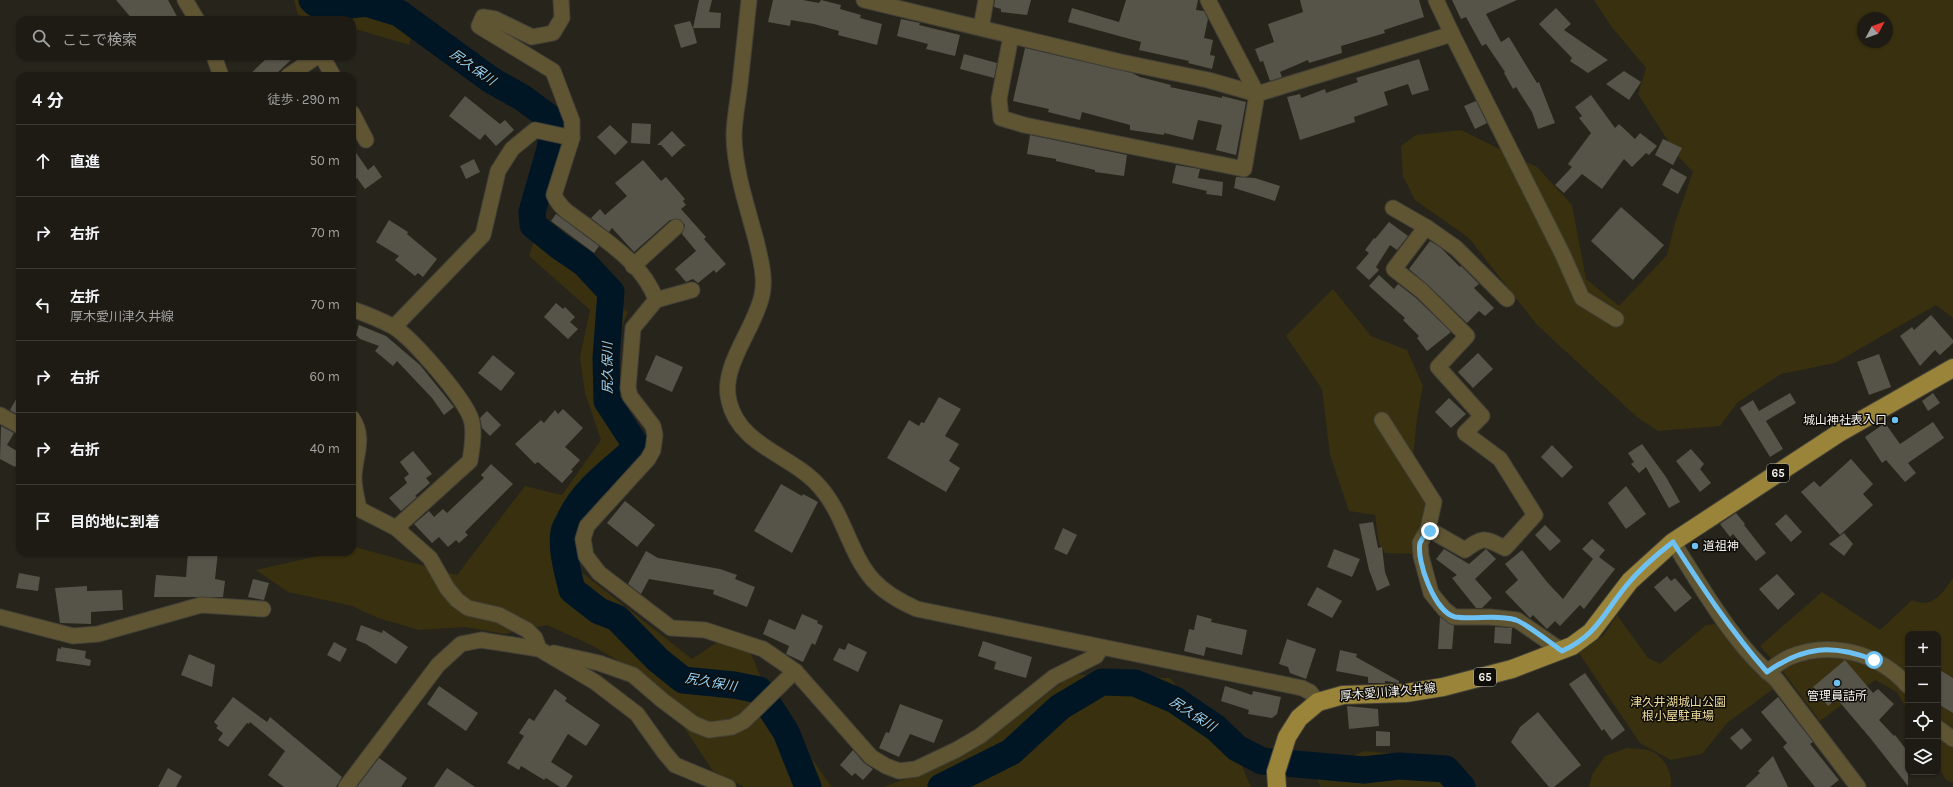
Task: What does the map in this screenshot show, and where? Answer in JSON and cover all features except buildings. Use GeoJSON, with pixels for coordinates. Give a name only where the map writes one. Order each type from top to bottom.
{"type":"FeatureCollection","features":[{"type":"Feature","properties":{"kind":"main road","name":"厚木愛川津久井線"},"geometry":{"type":"LineString","coordinates":[[1277,772],[1292,727],[1306,711],[1318,702],[1343,695],[1406,693],[1443,687],[1501,673],[1562,651],[1579,642],[1592,632],[1630,581],[1673,542],[1839,433],[1953,368]]}},
{"type":"Feature","properties":{"kind":"street"},"geometry":{"type":"LineString","coordinates":[[185,0],[195,16]]}},
{"type":"Feature","properties":{"kind":"street"},"geometry":{"type":"LineString","coordinates":[[561,0],[562,18],[553,33],[532,37],[495,19],[483,17],[479,26],[553,71],[572,121],[554,195],[559,206],[616,248],[652,288],[656,300]]}},
{"type":"Feature","properties":{"kind":"street"},"geometry":{"type":"LineString","coordinates":[[749,0],[734,137],[738,172],[760,259],[763,278],[763,295],[731,368],[728,384],[728,400],[732,413],[751,437],[802,471],[819,485],[839,517],[861,564],[873,580],[897,600],[917,610],[1302,688],[1310,692],[1318,702]]}},
{"type":"Feature","properties":{"kind":"street"},"geometry":{"type":"LineString","coordinates":[[864,0],[1121,62],[1208,80],[1257,94],[1452,34]]}},
{"type":"Feature","properties":{"kind":"street"},"geometry":{"type":"LineString","coordinates":[[981,28],[986,0]]}},
{"type":"Feature","properties":{"kind":"street"},"geometry":{"type":"LineString","coordinates":[[1011,36],[999,99],[1001,118],[1024,125],[1244,169],[1257,94],[1208,0]]}},
{"type":"Feature","properties":{"kind":"street"},"geometry":{"type":"LineString","coordinates":[[1436,0],[1558,246],[1582,298],[1616,319]]}},
{"type":"Feature","properties":{"kind":"street"},"geometry":{"type":"LineString","coordinates":[[215,60],[220,72]]}},
{"type":"Feature","properties":{"kind":"street"},"geometry":{"type":"LineString","coordinates":[[294,72],[312,60]]}},
{"type":"Feature","properties":{"kind":"street"},"geometry":{"type":"LineString","coordinates":[[324,60],[331,72]]}},
{"type":"Feature","properties":{"kind":"street"},"geometry":{"type":"LineString","coordinates":[[356,121],[366,140]]}},
{"type":"Feature","properties":{"kind":"street"},"geometry":{"type":"LineString","coordinates":[[394,327],[483,235],[498,171],[512,149],[535,130],[567,137]]}},
{"type":"Feature","properties":{"kind":"street"},"geometry":{"type":"LineString","coordinates":[[1393,208],[1426,227],[1456,248],[1507,299]]}},
{"type":"Feature","properties":{"kind":"street"},"geometry":{"type":"LineString","coordinates":[[633,266],[676,227]]}},
{"type":"Feature","properties":{"kind":"street"},"geometry":{"type":"LineString","coordinates":[[1426,227],[1394,269],[1422,291],[1467,336],[1438,367],[1482,416],[1465,433],[1500,459],[1535,515],[1505,548],[1486,539],[1477,541],[1465,550],[1428,530]]}},
{"type":"Feature","properties":{"kind":"street"},"geometry":{"type":"LineString","coordinates":[[692,290],[656,300],[633,328],[628,388],[630,396],[653,426],[655,442],[648,459],[587,526],[583,539],[586,556],[599,572],[671,628],[704,630],[763,649],[795,671],[871,756],[886,766],[899,770],[916,769],[956,750],[980,736],[1054,678],[1096,656],[1101,648]]}},
{"type":"Feature","properties":{"kind":"street"},"geometry":{"type":"LineString","coordinates":[[356,312],[394,327],[408,338],[458,396],[471,419],[473,442],[470,461],[396,528]]}},
{"type":"Feature","properties":{"kind":"street"},"geometry":{"type":"LineString","coordinates":[[0,415],[16,424]]}},
{"type":"Feature","properties":{"kind":"street"},"geometry":{"type":"LineString","coordinates":[[1382,420],[1434,502],[1428,530],[1420,543],[1421,556],[1431,593],[1444,609],[1454,617],[1490,617],[1517,620],[1562,651]]}},
{"type":"Feature","properties":{"kind":"street"},"geometry":{"type":"LineString","coordinates":[[356,425],[360,440],[356,465]]}},
{"type":"Feature","properties":{"kind":"street"},"geometry":{"type":"LineString","coordinates":[[356,490],[359,509],[396,528],[430,558],[447,588],[457,600],[468,608],[499,615],[527,630],[535,638],[542,651],[595,682],[637,714],[675,765],[728,787]]}},
{"type":"Feature","properties":{"kind":"street"},"geometry":{"type":"LineString","coordinates":[[1673,542],[1722,616],[1746,648],[1772,673],[1858,787]]}},
{"type":"Feature","properties":{"kind":"street"},"geometry":{"type":"LineString","coordinates":[[0,617],[73,636],[98,634],[201,605],[263,609]]}},
{"type":"Feature","properties":{"kind":"street"},"geometry":{"type":"LineString","coordinates":[[346,787],[434,670],[461,644],[481,640],[561,654],[598,663],[633,674],[688,719],[709,730],[732,727],[744,721],[795,671]]}},
{"type":"Feature","properties":{"kind":"street"},"geometry":{"type":"LineString","coordinates":[[1772,673],[1789,658],[1801,653],[1837,650],[1860,654],[1874,660],[1895,673],[1905,683]]}},
{"type":"Feature","properties":{"kind":"street"},"geometry":{"type":"LineString","coordinates":[[1941,730],[1953,739]]}},
{"type":"Feature","properties":{"kind":"green space"},"geometry":{"type":"Polygon","coordinates":[[[294,0],[393,0],[417,18],[409,45],[356,29],[356,16],[298,15],[294,0]]]}},
{"type":"Feature","properties":{"kind":"green space"},"geometry":{"type":"Polygon","coordinates":[[[1594,0],[1953,0],[1953,318],[1936,305],[1835,363],[1781,374],[1738,402],[1720,426],[1658,431],[1637,417],[1537,325],[1469,238],[1415,200],[1403,176],[1401,146],[1416,135],[1461,130],[1537,167],[1572,205],[1586,279],[1619,306],[1667,255],[1675,223],[1693,172],[1677,155],[1638,94],[1646,68],[1611,26],[1594,0]]]}},
{"type":"Feature","properties":{"kind":"green space"},"geometry":{"type":"Polygon","coordinates":[[[534,240],[628,312],[612,351],[633,442],[610,480],[574,524],[580,571],[692,659],[722,639],[749,649],[773,706],[796,727],[804,748],[832,787],[744,787],[713,771],[653,681],[591,645],[547,625],[505,634],[465,627],[419,630],[378,618],[352,606],[288,592],[256,570],[317,556],[356,556],[356,547],[457,575],[525,486],[562,495],[601,440],[585,393],[580,357],[590,310],[529,256],[534,240]]]}},
{"type":"Feature","properties":{"kind":"green space"},"geometry":{"type":"Polygon","coordinates":[[[1333,289],[1371,336],[1407,350],[1423,386],[1417,418],[1412,467],[1430,503],[1418,554],[1385,553],[1379,543],[1375,515],[1349,511],[1330,455],[1322,389],[1286,336],[1333,289]]]}},
{"type":"Feature","properties":{"kind":"green space"},"geometry":{"type":"Polygon","coordinates":[[[1953,578],[1953,783],[1946,780],[1941,771],[1941,631],[1905,631],[1905,707],[1897,692],[1875,680],[1820,721],[1784,673],[1760,646],[1822,592],[1880,630],[1912,600],[1925,603],[1931,601],[1945,589],[1953,578]]]}},
{"type":"Feature","properties":{"kind":"green space","name":"津久井湖城山公園 根小屋駐車場"},"geometry":{"type":"Polygon","coordinates":[[[1617,615],[1648,658],[1660,664],[1706,625],[1715,624],[1757,674],[1776,687],[1727,723],[1702,754],[1671,760],[1640,743],[1579,653],[1604,635],[1617,615]]]}},
{"type":"Feature","properties":{"kind":"green space"},"geometry":{"type":"Polygon","coordinates":[[[1073,674],[1111,677],[1170,678],[1242,766],[1251,787],[884,787],[933,768],[997,732],[1073,674]]]}},
{"type":"Feature","properties":{"kind":"green space"},"geometry":{"type":"Polygon","coordinates":[[[1627,748],[1647,750],[1653,752],[1661,758],[1671,777],[1671,787],[1589,787],[1592,775],[1605,756],[1627,748]]]}},
{"type":"Feature","properties":{"kind":"green space"},"geometry":{"type":"Polygon","coordinates":[[[1364,751],[1420,756],[1454,787],[1321,787],[1314,773],[1364,751]]]}},
{"type":"Feature","properties":{"kind":"waterway","name":"尻久保川"},"geometry":{"type":"LineString","coordinates":[[312,0],[315,3],[334,7],[366,3],[399,13],[491,80],[523,98],[554,121],[550,149],[532,212],[533,225],[559,246],[584,263],[611,292],[606,358],[607,401],[637,447],[590,490],[582,499],[565,528],[563,547],[572,590],[599,611],[617,618],[658,660],[683,680],[734,685],[759,690],[786,732],[808,787]]}},
{"type":"Feature","properties":{"kind":"waterway","name":"尻久保川"},"geometry":{"type":"LineString","coordinates":[[941,787],[1011,752],[1060,707],[1102,682],[1135,683],[1175,700],[1216,728],[1237,748],[1262,761],[1364,770],[1399,766],[1446,769],[1462,787]]}},
{"type":"Feature","properties":{"kind":"place","name":"城山神社表入口"},"geometry":{"type":"Point","coordinates":[1895,420]}},
{"type":"Feature","properties":{"kind":"place","name":"道祖神"},"geometry":{"type":"Point","coordinates":[1695,546]}},
{"type":"Feature","properties":{"kind":"place","name":"管理員詰所"},"geometry":{"type":"Point","coordinates":[1837,683]}},
{"type":"Feature","properties":{"kind":"route"},"geometry":{"type":"LineString","coordinates":[[1430,531],[1428,530],[1420,543],[1421,556],[1431,593],[1444,609],[1454,617],[1490,617],[1517,620],[1562,651],[1579,642],[1592,632],[1604,618],[1630,581],[1673,542],[1722,616],[1746,648],[1767,672],[1789,658],[1801,653],[1812,651],[1837,650],[1860,654],[1874,660]]}}]}
